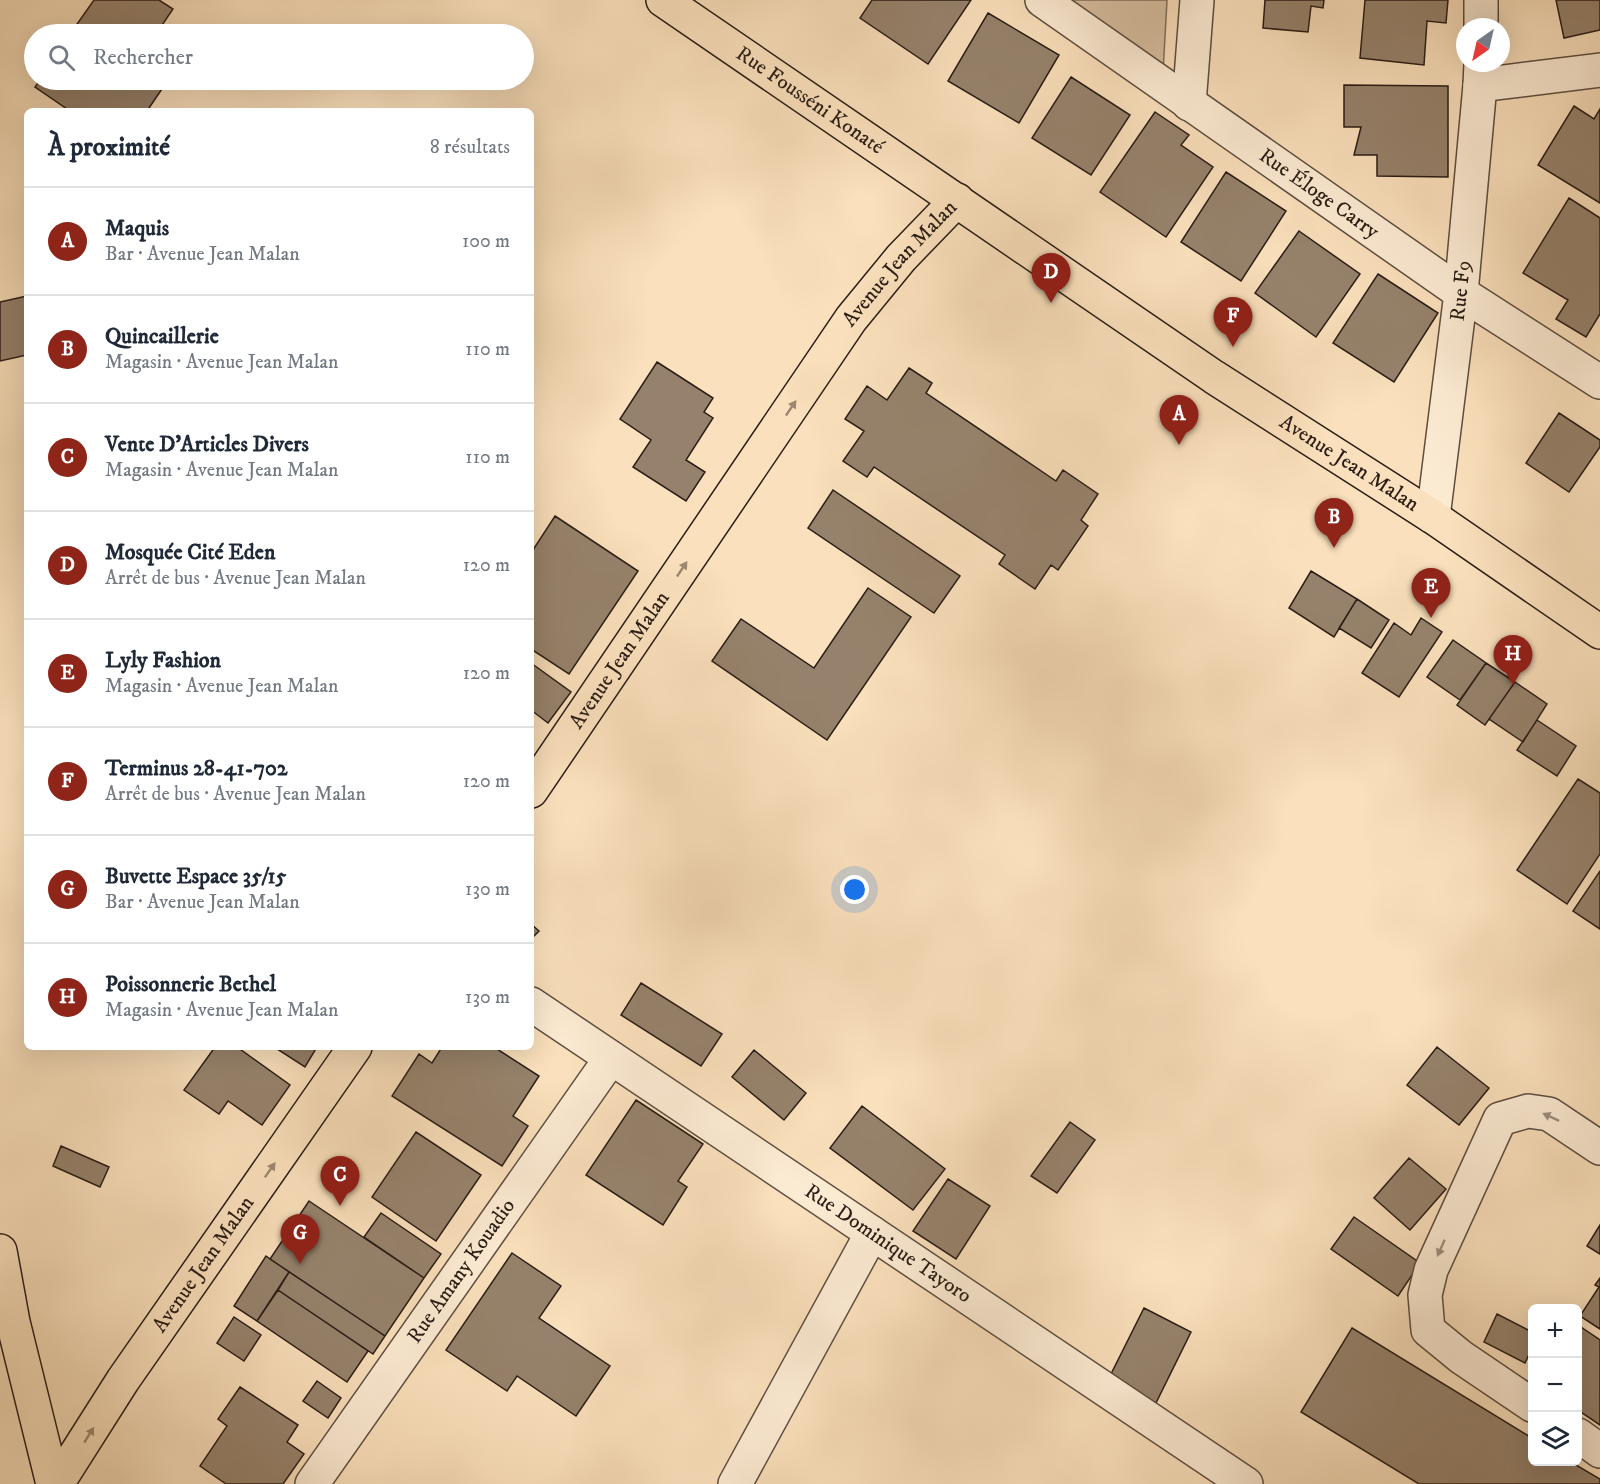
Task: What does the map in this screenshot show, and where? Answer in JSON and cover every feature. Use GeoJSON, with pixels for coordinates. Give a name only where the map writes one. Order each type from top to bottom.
{"type":"FeatureCollection","features":[{"type":"Feature","properties":{"kind":"main road","name":"Rue Fousséni Konaté"},"geometry":{"type":"LineString","coordinates":[[663,0],[957,200]]}},
{"type":"Feature","properties":{"kind":"main road","name":"Avenue Jean Malan"},"geometry":{"type":"LineString","coordinates":[[534,787],[851,319],[901,258],[957,200],[1214,377],[1433,517],[1600,632]]}},
{"type":"Feature","properties":{"kind":"main road","name":"Avenue Jean Malan"},"geometry":{"type":"LineString","coordinates":[[55,1484],[123,1380],[354,1050]]}},
{"type":"Feature","properties":{"kind":"main road"},"geometry":{"type":"LineString","coordinates":[[0,1251],[7,1323],[55,1484]]}},
{"type":"Feature","properties":{"kind":"street","name":"Rue Éloge Carry"},"geometry":{"type":"LineString","coordinates":[[1042,0],[1461,292],[1600,382]]}},
{"type":"Feature","properties":{"kind":"street"},"geometry":{"type":"LineString","coordinates":[[1189,104],[1197,0]]}},
{"type":"Feature","properties":{"kind":"street"},"geometry":{"type":"LineString","coordinates":[[1481,0],[1481,18]]}},
{"type":"Feature","properties":{"kind":"street"},"geometry":{"type":"LineString","coordinates":[[1480,74],[1600,70]]}},
{"type":"Feature","properties":{"kind":"street","name":"Rue F9"},"geometry":{"type":"LineString","coordinates":[[1433,517],[1461,292],[1480,74]]}},
{"type":"Feature","properties":{"kind":"street","name":"Rue Dominique Tayoro"},"geometry":{"type":"LineString","coordinates":[[534,1006],[1246,1484]]}},
{"type":"Feature","properties":{"kind":"street","name":"Rue Amany Kouadio"},"geometry":{"type":"LineString","coordinates":[[312,1484],[611,1058]]}},
{"type":"Feature","properties":{"kind":"street"},"geometry":{"type":"LineString","coordinates":[[1528,1402],[1461,1357],[1428,1330],[1425,1295],[1431,1270],[1500,1119],[1528,1111],[1549,1114],[1600,1148]]}},
{"type":"Feature","properties":{"kind":"street"},"geometry":{"type":"LineString","coordinates":[[735,1484],[872,1233]]}},
{"type":"Feature","properties":{"kind":"street"},"geometry":{"type":"LineString","coordinates":[[1582,1438],[1600,1451]]}},
{"type":"Feature","properties":{"kind":"shaded area"},"geometry":{"type":"Polygon","coordinates":[[[1052,0],[1167,0],[1163,73],[1052,0]]]}},
{"type":"Feature","properties":{"kind":"building"},"geometry":{"type":"Polygon","coordinates":[[[94,0],[159,0],[173,9],[163,24],[77,24],[94,0]]]}},
{"type":"Feature","properties":{"kind":"building"},"geometry":{"type":"Polygon","coordinates":[[[872,0],[971,0],[928,64],[860,18],[872,0]]]}},
{"type":"Feature","properties":{"kind":"building"},"geometry":{"type":"Polygon","coordinates":[[[1265,0],[1324,0],[1323,8],[1311,6],[1308,32],[1263,28],[1265,0]]]}},
{"type":"Feature","properties":{"kind":"building"},"geometry":{"type":"Polygon","coordinates":[[[1365,0],[1448,0],[1446,23],[1427,21],[1424,65],[1360,58],[1365,0]]]}},
{"type":"Feature","properties":{"kind":"building"},"geometry":{"type":"Polygon","coordinates":[[[1556,0],[1600,0],[1600,30],[1564,38],[1556,0]]]}},
{"type":"Feature","properties":{"kind":"building"},"geometry":{"type":"Polygon","coordinates":[[[988,13],[1059,55],[1019,123],[948,81],[988,13]]]}},
{"type":"Feature","properties":{"kind":"building"},"geometry":{"type":"Polygon","coordinates":[[[1071,77],[1130,115],[1091,175],[1032,138],[1071,77]]]}},
{"type":"Feature","properties":{"kind":"building"},"geometry":{"type":"Polygon","coordinates":[[[1344,85],[1448,86],[1448,177],[1377,176],[1377,155],[1354,155],[1361,127],[1344,127],[1344,85]]]}},
{"type":"Feature","properties":{"kind":"building"},"geometry":{"type":"Polygon","coordinates":[[[39,90],[161,90],[149,108],[66,108],[39,90]]]}},
{"type":"Feature","properties":{"kind":"building"},"geometry":{"type":"Polygon","coordinates":[[[1574,106],[1594,119],[1600,109],[1600,203],[1538,165],[1574,106]]]}},
{"type":"Feature","properties":{"kind":"building"},"geometry":{"type":"Polygon","coordinates":[[[1155,112],[1189,135],[1181,145],[1213,167],[1166,237],[1100,192],[1155,112]]]}},
{"type":"Feature","properties":{"kind":"building"},"geometry":{"type":"Polygon","coordinates":[[[1226,172],[1286,211],[1241,281],[1181,242],[1226,172]]]}},
{"type":"Feature","properties":{"kind":"building"},"geometry":{"type":"Polygon","coordinates":[[[1569,198],[1600,218],[1600,314],[1586,337],[1556,319],[1568,300],[1523,273],[1569,198]]]}},
{"type":"Feature","properties":{"kind":"building"},"geometry":{"type":"Polygon","coordinates":[[[1299,231],[1360,274],[1316,337],[1255,293],[1299,231]]]}},
{"type":"Feature","properties":{"kind":"building"},"geometry":{"type":"Polygon","coordinates":[[[1378,274],[1438,313],[1394,382],[1333,343],[1378,274]]]}},
{"type":"Feature","properties":{"kind":"building"},"geometry":{"type":"Polygon","coordinates":[[[24,297],[24,356],[0,361],[0,302],[24,297]]]}},
{"type":"Feature","properties":{"kind":"building"},"geometry":{"type":"Polygon","coordinates":[[[657,362],[713,398],[704,412],[713,418],[686,460],[705,472],[686,501],[633,467],[651,440],[620,419],[657,362]]]}},
{"type":"Feature","properties":{"kind":"building"},"geometry":{"type":"Polygon","coordinates":[[[909,368],[932,383],[926,393],[1056,481],[1063,470],[1098,494],[1081,520],[1088,526],[1058,570],[1051,565],[1035,589],[999,564],[1005,555],[874,467],[867,477],[843,461],[864,431],[845,419],[867,386],[887,400],[909,368]]]}},
{"type":"Feature","properties":{"kind":"building"},"geometry":{"type":"Polygon","coordinates":[[[1559,413],[1600,440],[1600,447],[1569,492],[1526,463],[1559,413]]]}},
{"type":"Feature","properties":{"kind":"building"},"geometry":{"type":"Polygon","coordinates":[[[833,490],[960,576],[934,613],[808,528],[833,490]]]}},
{"type":"Feature","properties":{"kind":"building"},"geometry":{"type":"Polygon","coordinates":[[[555,516],[638,571],[569,674],[534,651],[534,548],[555,516]]]}},
{"type":"Feature","properties":{"kind":"building"},"geometry":{"type":"Polygon","coordinates":[[[1311,571],[1357,599],[1334,637],[1289,608],[1311,571]]]}},
{"type":"Feature","properties":{"kind":"building"},"geometry":{"type":"Polygon","coordinates":[[[868,588],[911,617],[827,740],[712,661],[741,619],[814,668],[868,588]]]}},
{"type":"Feature","properties":{"kind":"building"},"geometry":{"type":"Polygon","coordinates":[[[1357,599],[1389,620],[1371,648],[1339,628],[1357,599]]]}},
{"type":"Feature","properties":{"kind":"building"},"geometry":{"type":"Polygon","coordinates":[[[1421,618],[1442,632],[1399,697],[1362,673],[1394,623],[1411,635],[1421,618]]]}},
{"type":"Feature","properties":{"kind":"building"},"geometry":{"type":"Polygon","coordinates":[[[1453,640],[1486,663],[1460,700],[1427,677],[1453,640]]]}},
{"type":"Feature","properties":{"kind":"building"},"geometry":{"type":"Polygon","coordinates":[[[1486,663],[1515,682],[1485,725],[1457,705],[1486,663]]]}},
{"type":"Feature","properties":{"kind":"building"},"geometry":{"type":"Polygon","coordinates":[[[534,665],[571,692],[548,723],[534,712],[534,665]]]}},
{"type":"Feature","properties":{"kind":"building"},"geometry":{"type":"Polygon","coordinates":[[[1515,682],[1547,704],[1523,742],[1489,719],[1515,682]]]}},
{"type":"Feature","properties":{"kind":"building"},"geometry":{"type":"Polygon","coordinates":[[[1537,720],[1576,746],[1557,776],[1517,750],[1537,720]]]}},
{"type":"Feature","properties":{"kind":"building"},"geometry":{"type":"Polygon","coordinates":[[[1578,779],[1600,793],[1600,854],[1567,904],[1517,870],[1578,779]]]}},
{"type":"Feature","properties":{"kind":"building"},"geometry":{"type":"Polygon","coordinates":[[[1600,871],[1600,929],[1573,911],[1600,871]]]}},
{"type":"Feature","properties":{"kind":"building"},"geometry":{"type":"Polygon","coordinates":[[[534,927],[539,931],[534,936],[534,927]]]}},
{"type":"Feature","properties":{"kind":"building"},"geometry":{"type":"Polygon","coordinates":[[[641,983],[722,1034],[701,1066],[621,1015],[641,983]]]}},
{"type":"Feature","properties":{"kind":"building"},"geometry":{"type":"Polygon","coordinates":[[[1437,1047],[1489,1088],[1459,1125],[1407,1085],[1437,1047]]]}},
{"type":"Feature","properties":{"kind":"building"},"geometry":{"type":"Polygon","coordinates":[[[213,1050],[241,1050],[290,1085],[262,1125],[228,1101],[219,1114],[184,1090],[213,1050]]]}},
{"type":"Feature","properties":{"kind":"building"},"geometry":{"type":"Polygon","coordinates":[[[279,1050],[315,1050],[305,1067],[279,1050]]]}},
{"type":"Feature","properties":{"kind":"building"},"geometry":{"type":"Polygon","coordinates":[[[440,1050],[499,1050],[539,1076],[513,1116],[528,1126],[502,1166],[392,1096],[419,1054],[432,1063],[440,1050]]]}},
{"type":"Feature","properties":{"kind":"building"},"geometry":{"type":"Polygon","coordinates":[[[754,1050],[806,1093],[784,1120],[732,1077],[754,1050]]]}},
{"type":"Feature","properties":{"kind":"building"},"geometry":{"type":"Polygon","coordinates":[[[636,1100],[703,1144],[678,1181],[687,1187],[663,1225],[586,1175],[636,1100]]]}},
{"type":"Feature","properties":{"kind":"building"},"geometry":{"type":"Polygon","coordinates":[[[862,1106],[945,1169],[913,1210],[830,1148],[862,1106]]]}},
{"type":"Feature","properties":{"kind":"building"},"geometry":{"type":"Polygon","coordinates":[[[1070,1122],[1095,1140],[1057,1193],[1031,1176],[1070,1122]]]}},
{"type":"Feature","properties":{"kind":"building"},"geometry":{"type":"Polygon","coordinates":[[[416,1132],[481,1175],[436,1241],[372,1197],[416,1132]]]}},
{"type":"Feature","properties":{"kind":"building"},"geometry":{"type":"Polygon","coordinates":[[[61,1146],[109,1167],[100,1187],[53,1166],[61,1146]]]}},
{"type":"Feature","properties":{"kind":"building"},"geometry":{"type":"Polygon","coordinates":[[[1409,1158],[1446,1189],[1410,1230],[1374,1198],[1409,1158]]]}},
{"type":"Feature","properties":{"kind":"building"},"geometry":{"type":"Polygon","coordinates":[[[948,1179],[990,1206],[956,1259],[913,1231],[948,1179]]]}},
{"type":"Feature","properties":{"kind":"building"},"geometry":{"type":"Polygon","coordinates":[[[309,1201],[424,1278],[385,1336],[270,1259],[309,1201]]]}},
{"type":"Feature","properties":{"kind":"building"},"geometry":{"type":"Polygon","coordinates":[[[381,1213],[441,1254],[424,1278],[364,1237],[381,1213]]]}},
{"type":"Feature","properties":{"kind":"building"},"geometry":{"type":"Polygon","coordinates":[[[1354,1217],[1420,1263],[1398,1296],[1331,1249],[1354,1217]]]}},
{"type":"Feature","properties":{"kind":"building"},"geometry":{"type":"Polygon","coordinates":[[[1600,1225],[1600,1254],[1587,1246],[1600,1225]]]}},
{"type":"Feature","properties":{"kind":"building"},"geometry":{"type":"Polygon","coordinates":[[[512,1253],[561,1286],[539,1318],[610,1366],[576,1416],[517,1376],[507,1391],[446,1350],[512,1253]]]}},
{"type":"Feature","properties":{"kind":"building"},"geometry":{"type":"Polygon","coordinates":[[[266,1256],[289,1272],[257,1321],[234,1306],[266,1256]]]}},
{"type":"Feature","properties":{"kind":"building"},"geometry":{"type":"Polygon","coordinates":[[[289,1272],[385,1336],[373,1354],[278,1290],[289,1272]]]}},
{"type":"Feature","properties":{"kind":"building"},"geometry":{"type":"Polygon","coordinates":[[[1600,1278],[1600,1329],[1582,1317],[1582,1313],[1599,1287],[1595,1285],[1600,1278]]]}},
{"type":"Feature","properties":{"kind":"building"},"geometry":{"type":"Polygon","coordinates":[[[278,1290],[368,1351],[347,1382],[257,1321],[278,1290]]]}},
{"type":"Feature","properties":{"kind":"building"},"geometry":{"type":"Polygon","coordinates":[[[1144,1308],[1191,1332],[1152,1411],[1104,1388],[1144,1308]]]}},
{"type":"Feature","properties":{"kind":"building"},"geometry":{"type":"Polygon","coordinates":[[[1497,1314],[1528,1330],[1528,1357],[1525,1363],[1484,1342],[1497,1314]]]}},
{"type":"Feature","properties":{"kind":"building"},"geometry":{"type":"Polygon","coordinates":[[[234,1317],[261,1335],[244,1361],[217,1343],[234,1317]]]}},
{"type":"Feature","properties":{"kind":"building"},"geometry":{"type":"Polygon","coordinates":[[[1352,1328],[1528,1436],[1528,1466],[1578,1466],[1600,1479],[1600,1484],[1419,1484],[1301,1412],[1352,1328]]]}},
{"type":"Feature","properties":{"kind":"building"},"geometry":{"type":"Polygon","coordinates":[[[1582,1328],[1600,1340],[1600,1425],[1582,1413],[1582,1328]]]}},
{"type":"Feature","properties":{"kind":"building"},"geometry":{"type":"Polygon","coordinates":[[[317,1381],[341,1398],[328,1418],[303,1401],[317,1381]]]}},
{"type":"Feature","properties":{"kind":"building"},"geometry":{"type":"Polygon","coordinates":[[[240,1387],[298,1425],[287,1442],[304,1454],[283,1484],[226,1484],[200,1466],[227,1426],[218,1419],[240,1387]]]}},
{"type":"Feature","properties":{"kind":"place","name":"Mosquée Cité Eden"},"geometry":{"type":"Point","coordinates":[1051,303]}},
{"type":"Feature","properties":{"kind":"place","name":"Terminus 28-41-702"},"geometry":{"type":"Point","coordinates":[1233,347]}},
{"type":"Feature","properties":{"kind":"place","name":"Maquis"},"geometry":{"type":"Point","coordinates":[1179,445]}},
{"type":"Feature","properties":{"kind":"place","name":"Quincaillerie"},"geometry":{"type":"Point","coordinates":[1334,548]}},
{"type":"Feature","properties":{"kind":"place","name":"Lyly Fashion"},"geometry":{"type":"Point","coordinates":[1431,618]}},
{"type":"Feature","properties":{"kind":"place","name":"Poissonnerie Bethel"},"geometry":{"type":"Point","coordinates":[1513,685]}},
{"type":"Feature","properties":{"kind":"place","name":"Vente D'Articles Divers"},"geometry":{"type":"Point","coordinates":[340,1206]}},
{"type":"Feature","properties":{"kind":"place","name":"Buvette Espace 35/15"},"geometry":{"type":"Point","coordinates":[300,1264]}}]}
